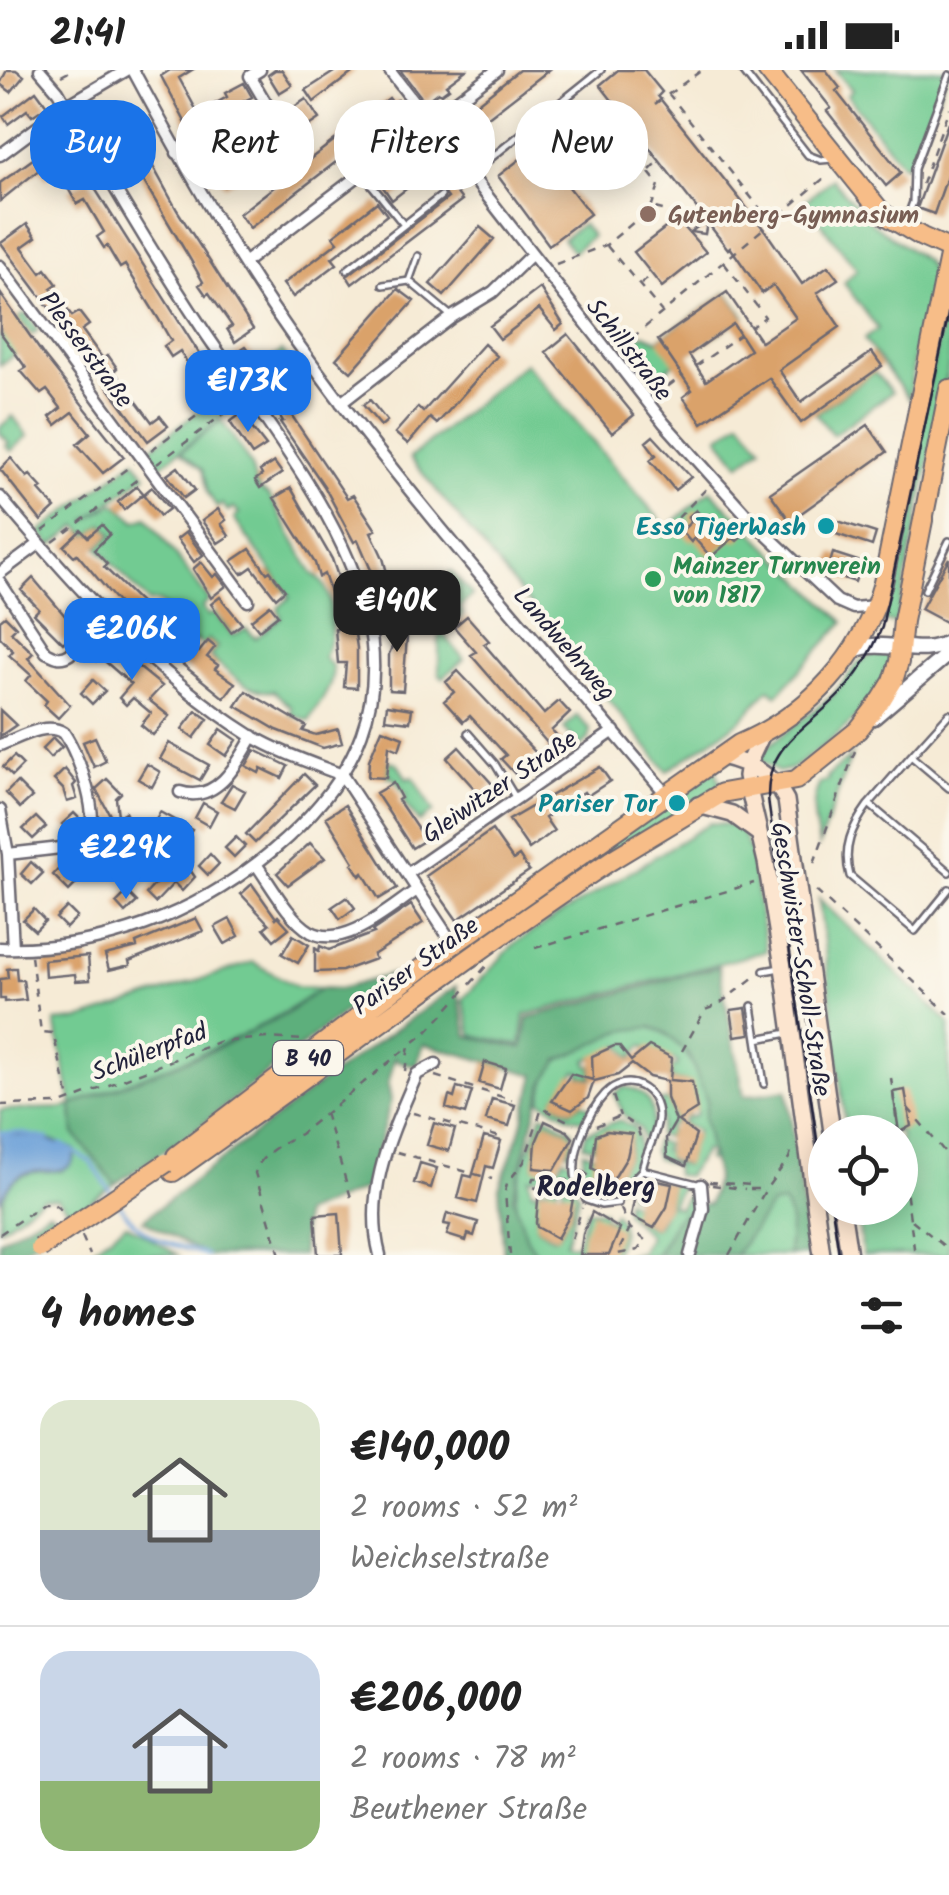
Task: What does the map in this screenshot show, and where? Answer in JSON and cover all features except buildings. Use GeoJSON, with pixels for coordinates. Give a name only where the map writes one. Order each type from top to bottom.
{"type":"FeatureCollection","features":[{"type":"Feature","properties":{"kind":"main road","name":"B 40"},"geometry":{"type":"LineString","coordinates":[[767,70],[833,166],[904,228],[949,253]]}},
{"type":"Feature","properties":{"kind":"main road","name":"Pariser Straße"},"geometry":{"type":"LineString","coordinates":[[169,1168],[450,947],[739,744],[762,734],[809,700],[836,674],[854,650],[876,606],[949,253]]}},
{"type":"Feature","properties":{"kind":"main road"},"geometry":{"type":"LineString","coordinates":[[796,780],[857,739],[893,681],[949,390]]}},
{"type":"Feature","properties":{"kind":"main road","name":"Geschwister-Scholl-Straße"},"geometry":{"type":"LineString","coordinates":[[762,734],[748,764],[748,786],[783,967],[822,1255]]}},
{"type":"Feature","properties":{"kind":"main road"},"geometry":{"type":"LineString","coordinates":[[722,756],[748,764],[776,782]]}},
{"type":"Feature","properties":{"kind":"main road","name":"Pariser Straße"},"geometry":{"type":"LineString","coordinates":[[40,1253],[274,1102],[499,934],[698,805],[748,786],[796,780]]}},
{"type":"Feature","properties":{"kind":"main road","name":"Geschwister-Scholl-Straße"},"geometry":{"type":"LineString","coordinates":[[786,800],[796,780]]}},
{"type":"Feature","properties":{"kind":"main road","name":"Geschwister-Scholl-Straße"},"geometry":{"type":"LineString","coordinates":[[776,782],[786,800],[830,1115]]}},
{"type":"Feature","properties":{"kind":"main road"},"geometry":{"type":"LineString","coordinates":[[698,805],[732,814],[758,833]]}},
{"type":"Feature","properties":{"kind":"main road"},"geometry":{"type":"LineString","coordinates":[[845,1225],[849,1255]]}},
{"type":"Feature","properties":{"kind":"street"},"geometry":{"type":"LineString","coordinates":[[40,70],[62,100]]}},
{"type":"Feature","properties":{"kind":"street"},"geometry":{"type":"LineString","coordinates":[[77,100],[130,70]]}},
{"type":"Feature","properties":{"kind":"street","name":"Landwehrweg"},"geometry":{"type":"LineString","coordinates":[[130,70],[176,150]]}},
{"type":"Feature","properties":{"kind":"street"},"geometry":{"type":"LineString","coordinates":[[260,70],[250,76],[263,100]]}},
{"type":"Feature","properties":{"kind":"street","name":"Schillstraße"},"geometry":{"type":"LineString","coordinates":[[390,70],[412,100]]}},
{"type":"Feature","properties":{"kind":"street"},"geometry":{"type":"LineString","coordinates":[[458,100],[497,70]]}},
{"type":"Feature","properties":{"kind":"street"},"geometry":{"type":"LineString","coordinates":[[0,155],[30,133]]}},
{"type":"Feature","properties":{"kind":"street"},"geometry":{"type":"LineString","coordinates":[[0,948],[85,942],[129,932],[200,900],[256,864],[292,834],[336,787],[364,734],[373,684],[372,634],[353,568],[310,490],[117,190]]}},
{"type":"Feature","properties":{"kind":"street","name":"Landwehrweg"},"geometry":{"type":"LineString","coordinates":[[200,190],[244,263],[341,402],[466,558],[666,794]]}},
{"type":"Feature","properties":{"kind":"street"},"geometry":{"type":"LineString","coordinates":[[244,263],[340,190]]}},
{"type":"Feature","properties":{"kind":"street","name":"Schillstraße"},"geometry":{"type":"LineString","coordinates":[[481,190],[714,481],[837,601],[853,608],[876,606]]}},
{"type":"Feature","properties":{"kind":"street"},"geometry":{"type":"LineString","coordinates":[[341,402],[493,292],[531,256]]}},
{"type":"Feature","properties":{"kind":"street","name":"Plesserstraße"},"geometry":{"type":"LineString","coordinates":[[0,266],[248,601]]}},
{"type":"Feature","properties":{"kind":"street"},"geometry":{"type":"LineString","coordinates":[[0,497],[105,615],[196,696],[252,736],[342,774],[450,947]]}},
{"type":"Feature","properties":{"kind":"street"},"geometry":{"type":"LineString","coordinates":[[0,573],[42,542]]}},
{"type":"Feature","properties":{"kind":"street"},"geometry":{"type":"LineString","coordinates":[[0,582],[46,652],[56,657],[70,654],[105,615]]}},
{"type":"Feature","properties":{"kind":"street"},"geometry":{"type":"LineString","coordinates":[[854,650],[876,643],[932,648],[949,642]]}},
{"type":"Feature","properties":{"kind":"street"},"geometry":{"type":"LineString","coordinates":[[857,739],[949,653]]}},
{"type":"Feature","properties":{"kind":"street"},"geometry":{"type":"LineString","coordinates":[[0,744],[45,728],[58,728],[64,733],[85,780],[92,828],[86,843],[78,846],[8,854]]}},
{"type":"Feature","properties":{"kind":"street","name":"Gleiwitzer Straße"},"geometry":{"type":"LineString","coordinates":[[407,874],[614,731]]}},
{"type":"Feature","properties":{"kind":"street"},"geometry":{"type":"LineString","coordinates":[[180,792],[204,793],[220,783],[237,764],[252,736]]}},
{"type":"Feature","properties":{"kind":"street"},"geometry":{"type":"LineString","coordinates":[[0,810],[8,854],[13,948]]}},
{"type":"Feature","properties":{"kind":"street"},"geometry":{"type":"LineString","coordinates":[[256,864],[298,920],[308,930],[326,936],[352,931],[417,890]]}},
{"type":"Feature","properties":{"kind":"street"},"geometry":{"type":"LineString","coordinates":[[380,1255],[374,1196],[386,1149],[420,1071],[436,1064]]}},
{"type":"Feature","properties":{"kind":"street"},"geometry":{"type":"LineString","coordinates":[[690,1255],[709,1183]]}},
{"type":"Feature","properties":{"kind":"lane"},"geometry":{"type":"LineString","coordinates":[[495,155],[601,70]]}},
{"type":"Feature","properties":{"kind":"lane"},"geometry":{"type":"LineString","coordinates":[[742,70],[808,155],[833,166]]}},
{"type":"Feature","properties":{"kind":"lane"},"geometry":{"type":"LineString","coordinates":[[904,228],[911,208],[914,170],[949,75]]}},
{"type":"Feature","properties":{"kind":"lane"},"geometry":{"type":"LineString","coordinates":[[375,190],[404,226]]}},
{"type":"Feature","properties":{"kind":"lane"},"geometry":{"type":"LineString","coordinates":[[347,270],[441,196]]}},
{"type":"Feature","properties":{"kind":"lane"},"geometry":{"type":"LineString","coordinates":[[409,281],[418,256]]}},
{"type":"Feature","properties":{"kind":"lane"},"geometry":{"type":"LineString","coordinates":[[382,285],[409,281],[452,318]]}},
{"type":"Feature","properties":{"kind":"lane"},"geometry":{"type":"LineString","coordinates":[[925,590],[948,545]]}},
{"type":"Feature","properties":{"kind":"lane"},"geometry":{"type":"LineString","coordinates":[[949,714],[855,824],[846,863],[850,876],[914,931],[949,888]]}},
{"type":"Feature","properties":{"kind":"lane"},"geometry":{"type":"LineString","coordinates":[[468,733],[503,775],[516,800]]}},
{"type":"Feature","properties":{"kind":"lane"},"geometry":{"type":"LineString","coordinates":[[911,756],[949,788]]}},
{"type":"Feature","properties":{"kind":"lane"},"geometry":{"type":"LineString","coordinates":[[869,804],[949,872]]}},
{"type":"Feature","properties":{"kind":"lane"},"geometry":{"type":"LineString","coordinates":[[764,970],[783,967]]}},
{"type":"Feature","properties":{"kind":"lane"},"geometry":{"type":"LineString","coordinates":[[752,1006],[764,1084]]}},
{"type":"Feature","properties":{"kind":"lane"},"geometry":{"type":"LineString","coordinates":[[758,1039],[791,1032]]}},
{"type":"Feature","properties":{"kind":"lane"},"geometry":{"type":"LineString","coordinates":[[637,1084],[654,1099],[657,1124],[642,1170],[618,1195],[618,1204],[586,1200],[576,1181],[582,1128],[610,1090],[637,1084]]}},
{"type":"Feature","properties":{"kind":"lane"},"geometry":{"type":"LineString","coordinates":[[642,1170],[709,1183]]}},
{"type":"Feature","properties":{"kind":"path"},"geometry":{"type":"LineString","coordinates":[[51,82],[73,70]]}},
{"type":"Feature","properties":{"kind":"path"},"geometry":{"type":"LineString","coordinates":[[654,104],[702,70]]}},
{"type":"Feature","properties":{"kind":"path"},"geometry":{"type":"LineString","coordinates":[[668,93],[771,222]]}},
{"type":"Feature","properties":{"kind":"path"},"geometry":{"type":"LineString","coordinates":[[911,208],[949,108]]}},
{"type":"Feature","properties":{"kind":"path"},"geometry":{"type":"LineString","coordinates":[[545,273],[558,263],[606,245],[652,208],[659,185],[648,170],[660,160]]}},
{"type":"Feature","properties":{"kind":"path"},"geometry":{"type":"LineString","coordinates":[[611,355],[833,166]]}},
{"type":"Feature","properties":{"kind":"path"},"geometry":{"type":"LineString","coordinates":[[652,208],[688,216],[697,228]]}},
{"type":"Feature","properties":{"kind":"path"},"geometry":{"type":"LineString","coordinates":[[606,245],[662,312]]}},
{"type":"Feature","properties":{"kind":"path"},"geometry":{"type":"LineString","coordinates":[[723,262],[764,317],[751,327]]}},
{"type":"Feature","properties":{"kind":"path"},"geometry":{"type":"LineString","coordinates":[[640,285],[652,275]]}},
{"type":"Feature","properties":{"kind":"path"},"geometry":{"type":"LineString","coordinates":[[696,366],[740,335]]}},
{"type":"Feature","properties":{"kind":"path"},"geometry":{"type":"LineString","coordinates":[[243,382],[285,351]]}},
{"type":"Feature","properties":{"kind":"path"},"geometry":{"type":"LineString","coordinates":[[251,394],[292,362]]}},
{"type":"Feature","properties":{"kind":"path"},"geometry":{"type":"LineString","coordinates":[[647,402],[682,376]]}},
{"type":"Feature","properties":{"kind":"path"},"geometry":{"type":"LineString","coordinates":[[146,454],[236,387]]}},
{"type":"Feature","properties":{"kind":"path"},"geometry":{"type":"LineString","coordinates":[[154,466],[244,399]]}},
{"type":"Feature","properties":{"kind":"path"},"geometry":{"type":"LineString","coordinates":[[42,542],[138,460]]}},
{"type":"Feature","properties":{"kind":"path"},"geometry":{"type":"LineString","coordinates":[[42,542],[147,472]]}},
{"type":"Feature","properties":{"kind":"path"},"geometry":{"type":"LineString","coordinates":[[667,529],[714,481]]}},
{"type":"Feature","properties":{"kind":"path"},"geometry":{"type":"LineString","coordinates":[[814,863],[857,739]]}},
{"type":"Feature","properties":{"kind":"path"},"geometry":{"type":"LineString","coordinates":[[535,948],[760,882]]}},
{"type":"Feature","properties":{"kind":"path"},"geometry":{"type":"LineString","coordinates":[[816,892],[949,1014]]}},
{"type":"Feature","properties":{"kind":"path"},"geometry":{"type":"LineString","coordinates":[[30,948],[41,1032],[53,1032],[70,1100]]}},
{"type":"Feature","properties":{"kind":"path"},"geometry":{"type":"LineString","coordinates":[[280,1255],[255,1169],[257,1164],[429,1030],[498,953]]}},
{"type":"Feature","properties":{"kind":"path"},"geometry":{"type":"LineString","coordinates":[[682,1050],[704,1010],[718,1005],[764,970]]}},
{"type":"Feature","properties":{"kind":"path","name":"Schülerpfad"},"geometry":{"type":"LineString","coordinates":[[0,1106],[61,1104],[218,1042],[267,1038],[300,1042],[312,1038]]}},
{"type":"Feature","properties":{"kind":"path"},"geometry":{"type":"LineString","coordinates":[[409,1046],[404,1060],[409,1092]]}},
{"type":"Feature","properties":{"kind":"path"},"geometry":{"type":"LineString","coordinates":[[420,1071],[512,1100]]}},
{"type":"Feature","properties":{"kind":"path"},"geometry":{"type":"LineString","coordinates":[[891,1078],[896,1115]]}},
{"type":"Feature","properties":{"kind":"path"},"geometry":{"type":"LineString","coordinates":[[610,1090],[620,1116]]}},
{"type":"Feature","properties":{"kind":"path"},"geometry":{"type":"LineString","coordinates":[[510,1255],[507,1183],[524,1162],[542,1108],[582,1128],[620,1116]]}},
{"type":"Feature","properties":{"kind":"path"},"geometry":{"type":"LineString","coordinates":[[908,1108],[949,1157]]}},
{"type":"Feature","properties":{"kind":"path"},"geometry":{"type":"LineString","coordinates":[[402,1110],[502,1138]]}},
{"type":"Feature","properties":{"kind":"path"},"geometry":{"type":"LineString","coordinates":[[325,1111],[353,1204]]}},
{"type":"Feature","properties":{"kind":"path"},"geometry":{"type":"LineString","coordinates":[[620,1116],[638,1129],[646,1151]]}},
{"type":"Feature","properties":{"kind":"path"},"geometry":{"type":"LineString","coordinates":[[729,1255],[766,1189],[789,1158],[796,1134]]}},
{"type":"Feature","properties":{"kind":"path"},"geometry":{"type":"LineString","coordinates":[[386,1149],[492,1179]]}},
{"type":"Feature","properties":{"kind":"path"},"geometry":{"type":"LineString","coordinates":[[577,1168],[618,1195]]}},
{"type":"Feature","properties":{"kind":"path"},"geometry":{"type":"LineString","coordinates":[[556,1179],[576,1181]]}},
{"type":"Feature","properties":{"kind":"path"},"geometry":{"type":"LineString","coordinates":[[709,1183],[766,1189]]}},
{"type":"Feature","properties":{"kind":"path"},"geometry":{"type":"LineString","coordinates":[[709,1183],[750,1189]]}},
{"type":"Feature","properties":{"kind":"path"},"geometry":{"type":"LineString","coordinates":[[572,1240],[586,1200]]}},
{"type":"Feature","properties":{"kind":"path"},"geometry":{"type":"LineString","coordinates":[[0,1234],[44,1204],[54,1204],[75,1224],[90,1255]]}},
{"type":"Feature","properties":{"kind":"path"},"geometry":{"type":"LineString","coordinates":[[618,1204],[630,1228],[645,1240],[638,1250],[617,1254],[630,1228]]}},
{"type":"Feature","properties":{"kind":"path"},"geometry":{"type":"LineString","coordinates":[[911,1225],[916,1255]]}},
{"type":"Feature","properties":{"kind":"path"},"geometry":{"type":"LineString","coordinates":[[916,1225],[949,1250]]}},
{"type":"Feature","properties":{"kind":"green space"},"geometry":{"type":"Polygon","coordinates":[[[835,70],[948,70],[913,162],[902,165],[847,95],[852,90],[835,70]]]}},
{"type":"Feature","properties":{"kind":"green space"},"geometry":{"type":"Polygon","coordinates":[[[832,179],[872,223],[924,260],[934,274],[924,334],[914,356],[909,399],[864,339],[878,329],[844,283],[857,269],[804,202],[832,179]]]}},
{"type":"Feature","properties":{"kind":"green space"},"geometry":{"type":"Polygon","coordinates":[[[582,224],[592,236],[573,252],[563,239],[582,224]]]}},
{"type":"Feature","properties":{"kind":"green space"},"geometry":{"type":"Polygon","coordinates":[[[949,291],[949,364],[896,624],[878,619],[949,291]]]}},
{"type":"Feature","properties":{"kind":"green space"},"geometry":{"type":"Polygon","coordinates":[[[727,292],[744,316],[652,379],[626,347],[644,334],[658,340],[727,292]]]}},
{"type":"Feature","properties":{"kind":"green space"},"geometry":{"type":"Polygon","coordinates":[[[25,313],[38,330],[32,335],[22,322],[4,335],[23,348],[0,365],[0,332],[25,313]]]}},
{"type":"Feature","properties":{"kind":"green space"},"geometry":{"type":"Polygon","coordinates":[[[282,351],[292,365],[254,393],[244,379],[282,351]]]}},
{"type":"Feature","properties":{"kind":"green space","name":"Mainzer Turnverein von 1817"},"geometry":{"type":"Polygon","coordinates":[[[525,363],[667,528],[710,490],[844,622],[777,695],[769,689],[741,720],[667,771],[410,458],[525,363]]]}},
{"type":"Feature","properties":{"kind":"green space"},"geometry":{"type":"Polygon","coordinates":[[[874,372],[892,392],[833,435],[816,414],[874,372]]]}},
{"type":"Feature","properties":{"kind":"green space"},"geometry":{"type":"Polygon","coordinates":[[[231,386],[242,402],[159,467],[147,451],[231,386]]]}},
{"type":"Feature","properties":{"kind":"green space"},"geometry":{"type":"Polygon","coordinates":[[[13,416],[28,436],[11,451],[0,427],[13,416]]]}},
{"type":"Feature","properties":{"kind":"green space"},"geometry":{"type":"Polygon","coordinates":[[[221,420],[252,468],[256,484],[269,496],[330,601],[332,625],[324,657],[333,667],[332,675],[309,721],[290,714],[292,708],[274,691],[256,689],[239,681],[210,656],[217,647],[208,639],[203,645],[196,640],[193,643],[176,624],[179,619],[159,602],[148,602],[98,548],[113,534],[103,524],[89,536],[78,526],[52,546],[40,532],[135,460],[146,475],[85,521],[115,503],[136,521],[147,517],[209,600],[202,608],[208,616],[214,613],[233,636],[246,629],[256,638],[281,617],[278,608],[290,597],[234,519],[239,513],[233,507],[228,511],[222,504],[217,508],[208,493],[203,470],[181,452],[221,420]]]}},
{"type":"Feature","properties":{"kind":"green space"},"geometry":{"type":"Polygon","coordinates":[[[741,420],[762,447],[740,464],[719,437],[741,420]]]}},
{"type":"Feature","properties":{"kind":"green space"},"geometry":{"type":"Polygon","coordinates":[[[451,571],[472,595],[460,608],[463,614],[443,634],[464,659],[443,678],[439,674],[439,587],[451,571]]]}},
{"type":"Feature","properties":{"kind":"green space"},"geometry":{"type":"Polygon","coordinates":[[[878,652],[892,652],[889,669],[869,703],[838,734],[791,769],[778,772],[760,760],[763,750],[832,696],[859,662],[878,652]]]}},
{"type":"Feature","properties":{"kind":"green space"},"geometry":{"type":"Polygon","coordinates":[[[577,715],[590,730],[589,739],[580,746],[564,728],[577,715]]]}},
{"type":"Feature","properties":{"kind":"green space"},"geometry":{"type":"Polygon","coordinates":[[[851,756],[819,845],[814,814],[817,791],[820,783],[851,756]]]}},
{"type":"Feature","properties":{"kind":"green space"},"geometry":{"type":"Polygon","coordinates":[[[389,761],[397,763],[407,779],[413,777],[433,812],[419,822],[404,803],[406,795],[393,777],[388,778],[389,761]]]}},
{"type":"Feature","properties":{"kind":"green space"},"geometry":{"type":"Polygon","coordinates":[[[715,768],[721,786],[344,1041],[471,939],[715,768]]]}},
{"type":"Feature","properties":{"kind":"green space"},"geometry":{"type":"Polygon","coordinates":[[[710,823],[734,825],[743,834],[751,854],[766,951],[525,1015],[521,1045],[472,1035],[463,999],[516,942],[710,823]]]}},
{"type":"Feature","properties":{"kind":"green space"},"geometry":{"type":"Polygon","coordinates":[[[819,899],[949,1023],[949,1255],[863,1255],[859,1225],[918,1225],[918,1115],[844,1115],[819,899]]]}},
{"type":"Feature","properties":{"kind":"green space"},"geometry":{"type":"Polygon","coordinates":[[[253,962],[297,987],[321,988],[232,1040],[72,1105],[55,1022],[79,1020],[253,962]]]}},
{"type":"Feature","properties":{"kind":"green space"},"geometry":{"type":"Polygon","coordinates":[[[719,966],[744,1096],[787,1090],[810,1255],[789,1255],[790,1222],[783,1203],[771,1205],[735,1255],[655,1255],[677,1218],[690,1211],[692,1204],[709,1204],[716,1177],[704,1119],[707,1101],[689,1056],[666,1033],[652,1027],[621,1031],[559,1060],[544,1082],[513,1197],[527,1239],[538,1255],[504,1255],[499,1188],[520,1132],[535,1075],[424,1044],[416,1066],[395,1057],[388,1085],[391,1100],[367,1188],[303,1214],[302,1255],[206,1255],[143,1220],[323,1081],[456,986],[468,1036],[523,1048],[528,1018],[719,966]]]}},
{"type":"Feature","properties":{"kind":"green space"},"geometry":{"type":"Polygon","coordinates":[[[393,974],[191,1133],[115,1184],[74,1133],[72,1105],[215,1049],[286,1014],[321,988],[340,989],[393,974]]]}},
{"type":"Feature","properties":{"kind":"green space"},"geometry":{"type":"Polygon","coordinates":[[[640,1026],[676,1041],[691,1062],[706,1099],[705,1122],[713,1162],[707,1160],[710,1152],[705,1150],[687,1176],[675,1175],[674,1165],[657,1159],[653,1152],[655,1141],[666,1144],[663,1151],[667,1151],[668,1160],[685,1166],[697,1131],[681,1123],[689,1115],[691,1118],[697,1114],[691,1083],[671,1079],[671,1066],[678,1062],[642,1046],[631,1059],[621,1045],[587,1060],[588,1066],[592,1066],[592,1078],[576,1071],[554,1099],[570,1111],[583,1103],[592,1109],[584,1120],[541,1101],[546,1077],[557,1062],[591,1042],[640,1026]]]}},
{"type":"Feature","properties":{"kind":"green space"},"geometry":{"type":"Polygon","coordinates":[[[623,1087],[642,1094],[651,1108],[652,1125],[644,1143],[640,1129],[624,1115],[614,1094],[623,1087]]]}},
{"type":"Feature","properties":{"kind":"green space"},"geometry":{"type":"Polygon","coordinates":[[[668,1100],[676,1121],[667,1128],[670,1131],[666,1138],[658,1135],[659,1102],[668,1100]]]}},
{"type":"Feature","properties":{"kind":"green space"},"geometry":{"type":"Polygon","coordinates":[[[72,1105],[74,1133],[115,1184],[73,1214],[57,1198],[42,1198],[0,1229],[3,1200],[13,1182],[32,1173],[61,1171],[20,1133],[0,1133],[0,1110],[72,1105]]]}},
{"type":"Feature","properties":{"kind":"green space"},"geometry":{"type":"Polygon","coordinates":[[[542,1114],[572,1130],[574,1154],[567,1152],[571,1147],[567,1131],[547,1122],[536,1142],[534,1167],[557,1170],[564,1158],[573,1161],[570,1176],[529,1178],[532,1192],[558,1183],[557,1190],[537,1209],[537,1227],[553,1238],[558,1236],[570,1215],[574,1197],[562,1191],[564,1184],[576,1189],[579,1196],[566,1243],[576,1245],[587,1210],[604,1211],[604,1217],[610,1220],[614,1212],[621,1233],[612,1255],[538,1255],[525,1237],[518,1220],[518,1186],[542,1114]]]}},
{"type":"Feature","properties":{"kind":"green space"},"geometry":{"type":"Polygon","coordinates":[[[619,1120],[634,1128],[638,1146],[631,1170],[613,1190],[583,1170],[583,1151],[594,1155],[594,1170],[613,1180],[627,1157],[631,1140],[626,1134],[606,1131],[594,1142],[595,1148],[583,1145],[586,1133],[619,1120]]]}},
{"type":"Feature","properties":{"kind":"green space"},"geometry":{"type":"Polygon","coordinates":[[[644,1178],[667,1183],[647,1179],[636,1197],[628,1194],[632,1185],[644,1178]]]}},
{"type":"Feature","properties":{"kind":"green space"},"geometry":{"type":"Polygon","coordinates":[[[668,1183],[687,1187],[680,1189],[671,1205],[679,1208],[689,1192],[693,1199],[691,1211],[682,1214],[655,1255],[625,1255],[640,1252],[649,1236],[625,1212],[626,1200],[634,1203],[633,1217],[652,1228],[657,1226],[667,1207],[671,1186],[668,1183]]]}},
{"type":"Feature","properties":{"kind":"green space"},"geometry":{"type":"Polygon","coordinates":[[[783,1203],[790,1222],[789,1255],[735,1255],[771,1205],[783,1203]]]}},
{"type":"Feature","properties":{"kind":"green space"},"geometry":{"type":"Polygon","coordinates":[[[49,1211],[64,1222],[15,1255],[0,1255],[0,1240],[49,1211]]]}},
{"type":"Feature","properties":{"kind":"green space"},"geometry":{"type":"Polygon","coordinates":[[[126,1224],[178,1255],[95,1255],[95,1247],[126,1224]]]}},
{"type":"Feature","properties":{"kind":"water"},"geometry":{"type":"Polygon","coordinates":[[[0,1133],[66,1146],[75,1150],[73,1160],[63,1169],[21,1175],[0,1201],[0,1133]]]}},
{"type":"Feature","properties":{"kind":"waterway"},"geometry":{"type":"LineString","coordinates":[[0,1133],[48,1139]]}},
{"type":"Feature","properties":{"kind":"waterway"},"geometry":{"type":"LineString","coordinates":[[61,1144],[91,1162],[111,1192]]}},
{"type":"Feature","properties":{"kind":"waterway"},"geometry":{"type":"LineString","coordinates":[[119,1204],[147,1233],[206,1255]]}},
{"type":"Feature","properties":{"kind":"tram line"},"geometry":{"type":"LineString","coordinates":[[814,1115],[768,786],[779,754],[848,685],[865,662],[882,627],[949,312]]}},
{"type":"Feature","properties":{"kind":"tram line"},"geometry":{"type":"LineString","coordinates":[[835,1225],[839,1255]]}},
{"type":"Feature","properties":{"kind":"place","name":"Gutenberg-Gymnasium"},"geometry":{"type":"Point","coordinates":[648,214]}},
{"type":"Feature","properties":{"kind":"place","name":"Esso TigerWash"},"geometry":{"type":"Point","coordinates":[826,526]}},
{"type":"Feature","properties":{"kind":"place","name":"Mainzer Turnverein von 1817"},"geometry":{"type":"Point","coordinates":[653,579]}},
{"type":"Feature","properties":{"kind":"place","name":"Pariser Tor"},"geometry":{"type":"Point","coordinates":[677,803]}},
{"type":"Feature","properties":{"kind":"district","name":"Rodelberg"},"geometry":{"type":"Point","coordinates":[596,1186]}}]}
